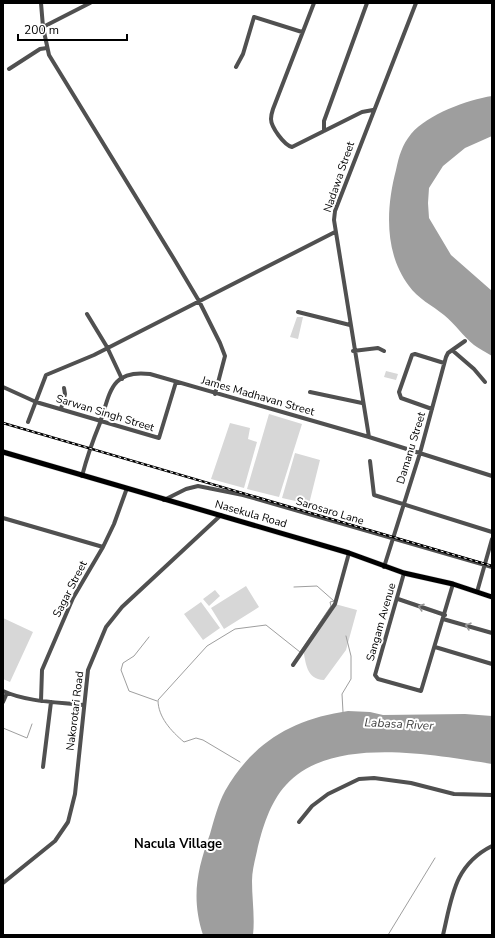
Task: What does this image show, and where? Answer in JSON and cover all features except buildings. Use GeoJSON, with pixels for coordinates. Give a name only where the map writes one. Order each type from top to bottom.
{"type":"FeatureCollection","features":[{"type":"Feature","properties":{"kind":"main road","name":"Nasekula Road"},"geometry":{"type":"LineString","coordinates":[[3,452],[349,553],[404,573],[453,584],[492,597]]}},
{"type":"Feature","properties":{"kind":"street"},"geometry":{"type":"LineString","coordinates":[[41,3],[47,48],[199,301],[225,356],[215,394]]}},
{"type":"Feature","properties":{"kind":"street"},"geometry":{"type":"LineString","coordinates":[[43,27],[90,3]]}},
{"type":"Feature","properties":{"kind":"street"},"geometry":{"type":"LineString","coordinates":[[314,3],[273,109],[271,121],[287,146],[292,147],[362,112],[373,110]]}},
{"type":"Feature","properties":{"kind":"street"},"geometry":{"type":"LineString","coordinates":[[324,131],[324,121],[367,3]]}},
{"type":"Feature","properties":{"kind":"street","name":"Nadawa Street"},"geometry":{"type":"LineString","coordinates":[[369,437],[362,402],[334,220],[335,211],[373,110],[416,3]]}},
{"type":"Feature","properties":{"kind":"street"},"geometry":{"type":"LineString","coordinates":[[236,66],[243,54],[254,17],[302,32]]}},
{"type":"Feature","properties":{"kind":"street"},"geometry":{"type":"LineString","coordinates":[[9,69],[40,49],[47,48]]}},
{"type":"Feature","properties":{"kind":"street"},"geometry":{"type":"LineString","coordinates":[[28,422],[46,375],[88,358],[335,232]]}},
{"type":"Feature","properties":{"kind":"street"},"geometry":{"type":"LineString","coordinates":[[298,312],[350,324]]}},
{"type":"Feature","properties":{"kind":"street"},"geometry":{"type":"LineString","coordinates":[[87,314],[107,347],[122,379]]}},
{"type":"Feature","properties":{"kind":"street","name":"Damanu Street"},"geometry":{"type":"LineString","coordinates":[[384,567],[393,540],[392,537],[420,453],[444,363],[448,353],[465,341]]}},
{"type":"Feature","properties":{"kind":"street"},"geometry":{"type":"LineString","coordinates":[[354,351],[378,348],[384,351]]}},
{"type":"Feature","properties":{"kind":"street"},"geometry":{"type":"LineString","coordinates":[[452,350],[474,369],[485,382]]}},
{"type":"Feature","properties":{"kind":"street"},"geometry":{"type":"LineString","coordinates":[[432,409],[402,398],[399,392],[412,355],[415,354],[444,363]]}},
{"type":"Feature","properties":{"kind":"street","name":"James Madhavan Street"},"geometry":{"type":"LineString","coordinates":[[82,476],[107,395],[116,383],[122,379],[139,373],[176,382],[369,437],[492,476]]}},
{"type":"Feature","properties":{"kind":"street","name":"Sarwan Singh Street"},"geometry":{"type":"LineString","coordinates":[[3,388],[36,402],[159,438],[176,382]]}},
{"type":"Feature","properties":{"kind":"street"},"geometry":{"type":"LineString","coordinates":[[61,409],[65,394],[64,388]]}},
{"type":"Feature","properties":{"kind":"street"},"geometry":{"type":"LineString","coordinates":[[310,392],[362,402]]}},
{"type":"Feature","properties":{"kind":"street"},"geometry":{"type":"LineString","coordinates":[[370,461],[374,495],[492,532]]}},
{"type":"Feature","properties":{"kind":"street","name":"Sarosaro Lane"},"geometry":{"type":"LineString","coordinates":[[164,500],[186,489],[198,486],[243,495],[393,540],[492,567]]}},
{"type":"Feature","properties":{"kind":"street","name":"Sagar Street"},"geometry":{"type":"LineString","coordinates":[[42,701],[42,670],[73,598],[103,547],[121,507],[127,488]]}},
{"type":"Feature","properties":{"kind":"street","name":"Nakorotari Road"},"geometry":{"type":"LineString","coordinates":[[3,883],[55,841],[68,822],[75,794],[83,705],[88,670],[106,627],[112,617],[221,515]]}},
{"type":"Feature","properties":{"kind":"street"},"geometry":{"type":"LineString","coordinates":[[3,518],[103,547]]}},
{"type":"Feature","properties":{"kind":"street"},"geometry":{"type":"LineString","coordinates":[[477,592],[492,539]]}},
{"type":"Feature","properties":{"kind":"street"},"geometry":{"type":"LineString","coordinates":[[293,665],[335,604],[349,553]]}},
{"type":"Feature","properties":{"kind":"street"},"geometry":{"type":"LineString","coordinates":[[486,558],[492,560]]}},
{"type":"Feature","properties":{"kind":"street","name":"Sangam Avenue"},"geometry":{"type":"LineString","coordinates":[[404,573],[398,599],[375,676],[378,679],[421,691],[435,647]]}},
{"type":"Feature","properties":{"kind":"street"},"geometry":{"type":"LineString","coordinates":[[453,584],[435,647],[492,664]]}},
{"type":"Feature","properties":{"kind":"street"},"geometry":{"type":"LineString","coordinates":[[398,599],[444,617],[492,633]]}},
{"type":"Feature","properties":{"kind":"street"},"geometry":{"type":"LineString","coordinates":[[3,702],[5,692],[42,701],[83,705]]}},
{"type":"Feature","properties":{"kind":"street"},"geometry":{"type":"LineString","coordinates":[[43,767],[51,702]]}},
{"type":"Feature","properties":{"kind":"street"},"geometry":{"type":"LineString","coordinates":[[299,822],[312,806],[328,794],[359,779],[374,778],[411,783],[454,794],[492,794]]}},
{"type":"Feature","properties":{"kind":"street"},"geometry":{"type":"LineString","coordinates":[[443,935],[455,886],[472,858],[492,846]]}},
{"type":"Feature","properties":{"kind":"shaded area"},"geometry":{"type":"Polygon","coordinates":[[[297,317],[303,317],[298,339],[290,337],[297,317]]]}},
{"type":"Feature","properties":{"kind":"shaded area"},"geometry":{"type":"Polygon","coordinates":[[[386,371],[398,374],[396,380],[384,377],[386,371]]]}},
{"type":"Feature","properties":{"kind":"shaded area"},"geometry":{"type":"Polygon","coordinates":[[[269,414],[302,424],[279,497],[247,489],[269,414]]]}},
{"type":"Feature","properties":{"kind":"shaded area"},"geometry":{"type":"Polygon","coordinates":[[[230,423],[250,428],[248,439],[257,442],[244,488],[211,479],[230,423]]]}},
{"type":"Feature","properties":{"kind":"shaded area"},"geometry":{"type":"Polygon","coordinates":[[[295,453],[320,460],[309,504],[282,498],[295,453]]]}},
{"type":"Feature","properties":{"kind":"shaded area"},"geometry":{"type":"Polygon","coordinates":[[[246,586],[259,607],[224,629],[211,608],[246,586]]]}},
{"type":"Feature","properties":{"kind":"shaded area"},"geometry":{"type":"Polygon","coordinates":[[[215,590],[220,596],[209,606],[203,599],[215,590]]]}},
{"type":"Feature","properties":{"kind":"shaded area"},"geometry":{"type":"Polygon","coordinates":[[[201,602],[220,628],[203,640],[184,614],[201,602]]]}},
{"type":"Feature","properties":{"kind":"shaded area"},"geometry":{"type":"Polygon","coordinates":[[[335,604],[357,610],[346,650],[324,680],[318,679],[310,673],[306,665],[303,649],[335,604]]]}},
{"type":"Feature","properties":{"kind":"shaded area"},"geometry":{"type":"Polygon","coordinates":[[[3,618],[33,632],[10,682],[3,679],[3,618]]]}},
{"type":"Feature","properties":{"kind":"water"},"geometry":{"type":"Polygon","coordinates":[[[492,96],[492,136],[465,148],[443,166],[429,188],[428,203],[429,218],[451,255],[492,291],[492,356],[474,345],[448,319],[421,298],[409,286],[401,273],[391,245],[389,215],[390,200],[398,160],[403,147],[411,134],[427,120],[448,109],[492,96]]]}},
{"type":"Feature","properties":{"kind":"water","name":"Labasa River"},"geometry":{"type":"Polygon","coordinates":[[[348,711],[370,712],[383,715],[465,714],[492,716],[492,764],[442,756],[384,752],[355,754],[329,759],[305,769],[280,792],[275,799],[264,825],[252,873],[254,922],[253,935],[203,935],[197,909],[197,884],[199,872],[205,847],[220,801],[236,774],[248,759],[262,746],[292,727],[310,720],[348,711]]]}},
{"type":"Feature","properties":{"kind":"waterway"},"geometry":{"type":"LineString","coordinates":[[240,762],[203,740],[196,738],[184,742],[166,723],[160,712],[158,700],[207,646],[235,629],[266,625],[300,652],[331,606],[330,602],[334,601],[317,586],[294,587]]}},
{"type":"Feature","properties":{"kind":"waterway"},"geometry":{"type":"LineString","coordinates":[[343,712],[342,694],[351,679],[351,656],[346,636]]}},
{"type":"Feature","properties":{"kind":"waterway"},"geometry":{"type":"LineString","coordinates":[[149,637],[134,656],[123,663],[121,670],[129,691],[157,701]]}},
{"type":"Feature","properties":{"kind":"waterway"},"geometry":{"type":"LineString","coordinates":[[3,728],[27,738],[32,724]]}},
{"type":"Feature","properties":{"kind":"waterway"},"geometry":{"type":"LineString","coordinates":[[388,935],[435,858]]}},
{"type":"Feature","properties":{"kind":"railway"},"geometry":{"type":"LineString","coordinates":[[3,423],[492,566]]}},
{"type":"Feature","properties":{"kind":"district","name":"Nacula Village"},"geometry":{"type":"Point","coordinates":[178,844]}}]}
